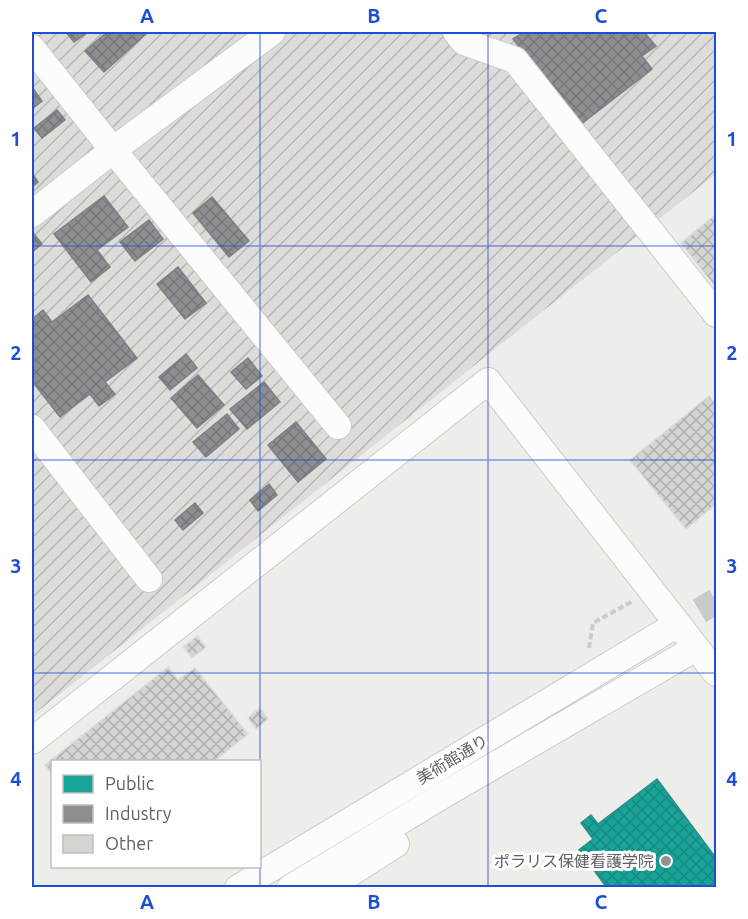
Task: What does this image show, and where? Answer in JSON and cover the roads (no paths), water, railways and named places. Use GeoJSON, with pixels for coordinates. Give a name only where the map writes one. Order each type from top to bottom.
{"type":"FeatureCollection","features":[{"type":"Feature","properties":{"kind":"street"},"geometry":{"type":"LineString","coordinates":[[32,214],[113,150],[272,32]]}},
{"type":"Feature","properties":{"kind":"street"},"geometry":{"type":"LineString","coordinates":[[456,32],[464,42],[514,60],[717,314]]}},
{"type":"Feature","properties":{"kind":"street"},"geometry":{"type":"LineString","coordinates":[[32,48],[338,426]]}},
{"type":"Feature","properties":{"kind":"street"},"geometry":{"type":"LineString","coordinates":[[32,741],[488,381],[717,673]]}},
{"type":"Feature","properties":{"kind":"street"},"geometry":{"type":"LineString","coordinates":[[32,428],[149,579]]}},
{"type":"Feature","properties":{"kind":"street","name":"美術館通り"},"geometry":{"type":"LineString","coordinates":[[238,888],[666,631]]}},
{"type":"Feature","properties":{"kind":"street","name":"美術館通り"},"geometry":{"type":"LineString","coordinates":[[290,888],[684,654]]}},
{"type":"Feature","properties":{"kind":"street"},"geometry":{"type":"LineString","coordinates":[[327,888],[422,827],[433,817],[445,794]]}},
{"type":"Feature","properties":{"kind":"tunnel"},"geometry":{"type":"LineString","coordinates":[[666,631],[716,601]]}},
{"type":"Feature","properties":{"kind":"tunnel"},"geometry":{"type":"LineString","coordinates":[[684,655],[716,636]]}},
{"type":"Feature","properties":{"kind":"place","name":"ポラリス保健看護学院"},"geometry":{"type":"Point","coordinates":[666,861]}}]}
